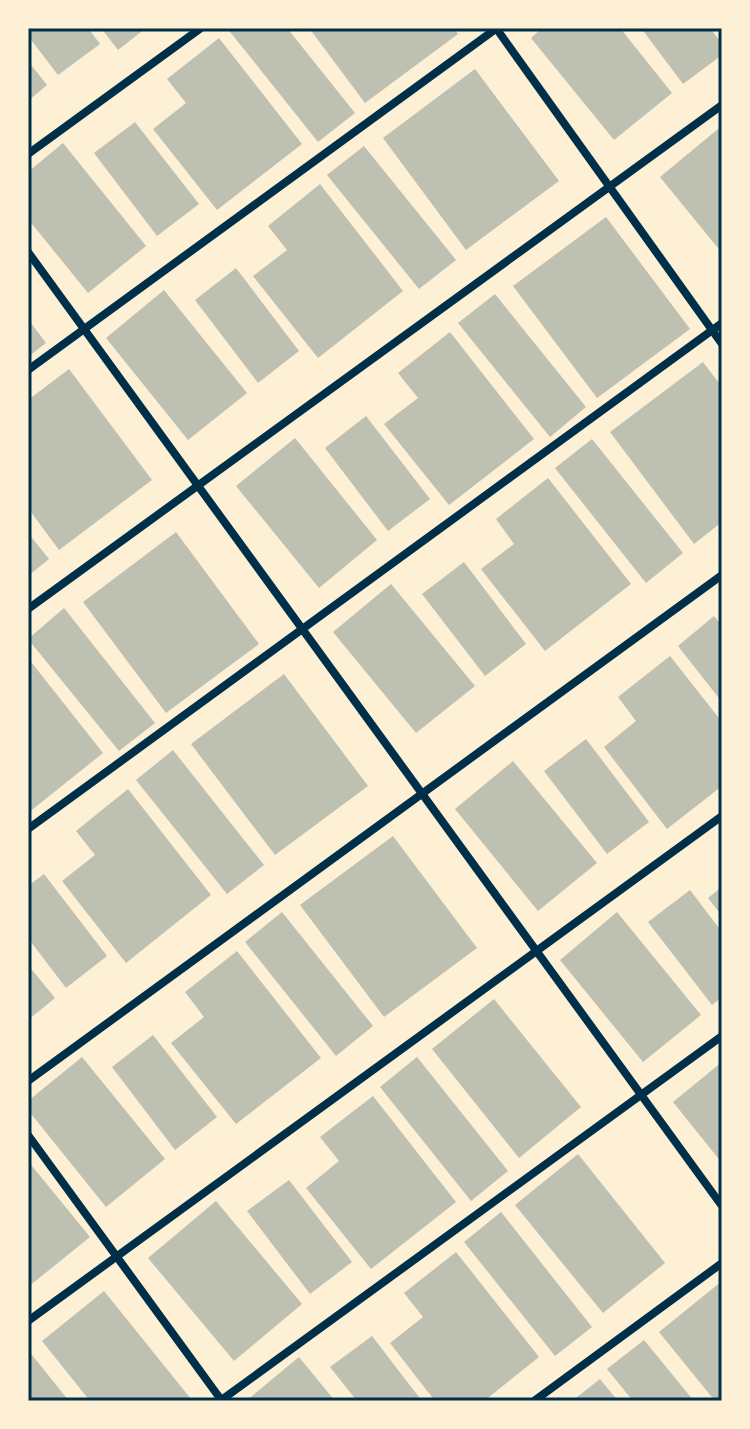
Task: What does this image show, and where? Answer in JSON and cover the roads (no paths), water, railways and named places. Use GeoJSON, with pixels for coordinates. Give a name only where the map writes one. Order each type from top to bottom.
{"type":"FeatureCollection","features":[{"type":"Feature","properties":{"kind":"street"},"geometry":{"type":"LineString","coordinates":[[28,154],[201,28]]}},
{"type":"Feature","properties":{"kind":"street"},"geometry":{"type":"LineString","coordinates":[[28,370],[496,28],[722,344]]}},
{"type":"Feature","properties":{"kind":"street"},"geometry":{"type":"LineString","coordinates":[[28,609],[722,105]]}},
{"type":"Feature","properties":{"kind":"street"},"geometry":{"type":"LineString","coordinates":[[28,252],[722,1206]]}},
{"type":"Feature","properties":{"kind":"street"},"geometry":{"type":"LineString","coordinates":[[28,829],[722,323]]}},
{"type":"Feature","properties":{"kind":"street"},"geometry":{"type":"LineString","coordinates":[[28,1081],[722,575]]}},
{"type":"Feature","properties":{"kind":"street"},"geometry":{"type":"LineString","coordinates":[[28,1321],[722,816]]}},
{"type":"Feature","properties":{"kind":"street"},"geometry":{"type":"LineString","coordinates":[[28,1135],[221,1401],[722,1036]]}},
{"type":"Feature","properties":{"kind":"street"},"geometry":{"type":"LineString","coordinates":[[534,1401],[722,1263]]}}]}
